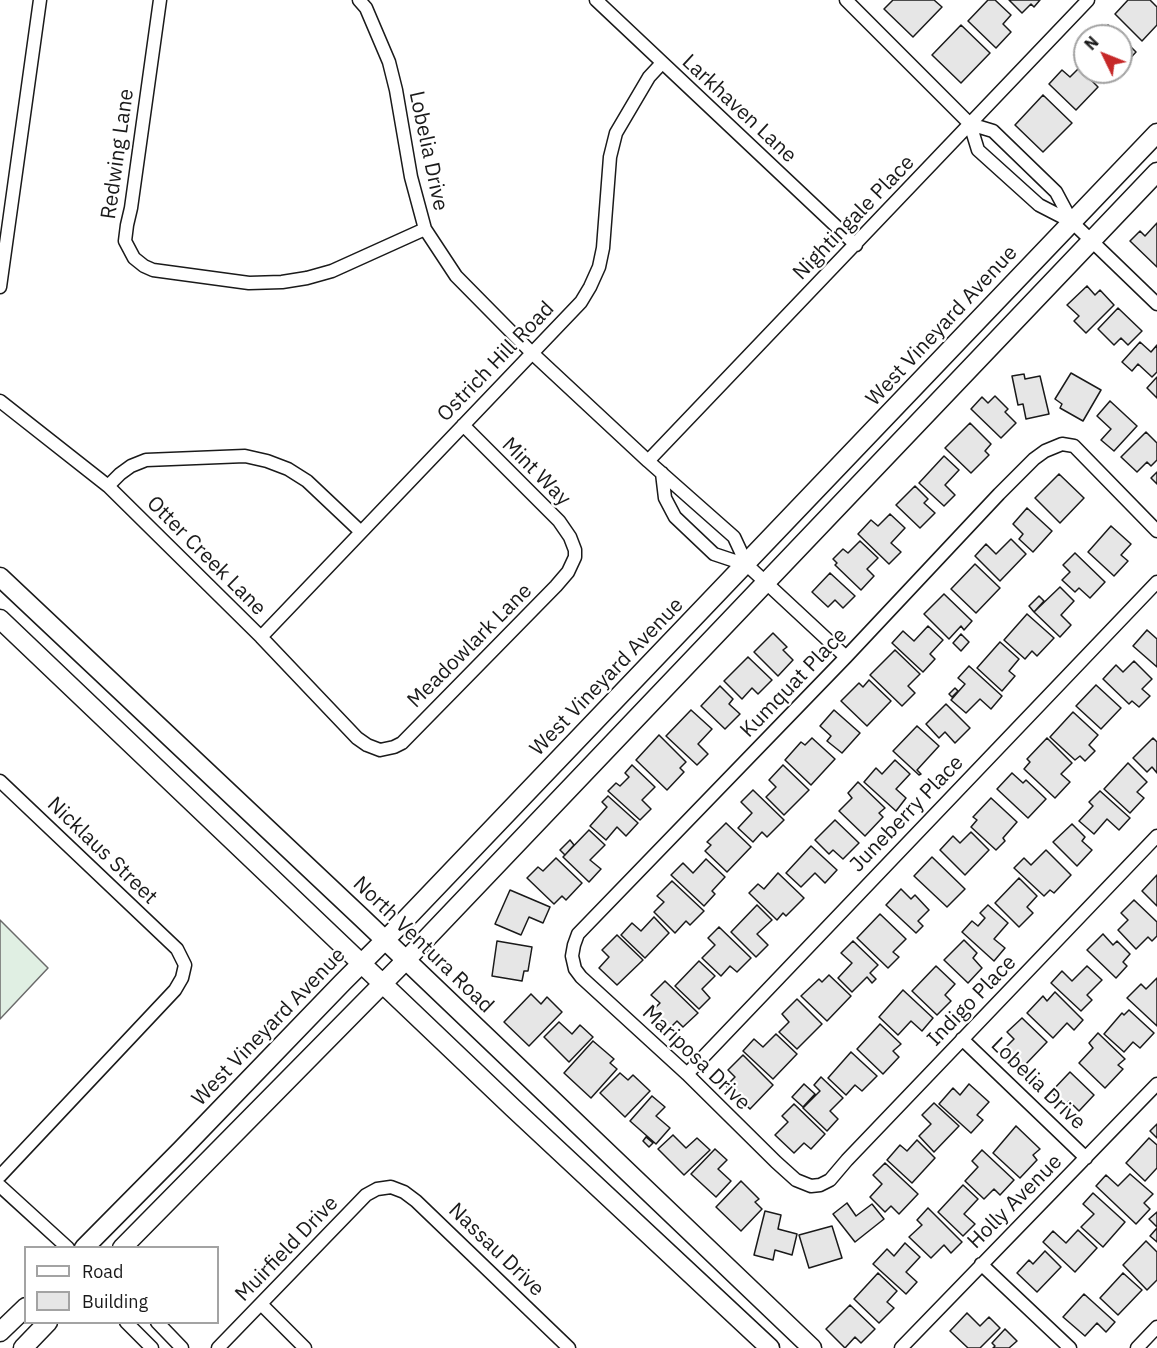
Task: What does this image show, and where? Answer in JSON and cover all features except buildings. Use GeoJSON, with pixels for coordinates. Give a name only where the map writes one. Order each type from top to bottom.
{"type":"FeatureCollection","features":[{"type":"Feature","properties":{"kind":"main road","name":"West Vineyard Avenue"},"geometry":{"type":"LineString","coordinates":[[86,1246],[386,940],[747,565],[1157,133]]}},
{"type":"Feature","properties":{"kind":"main road"},"geometry":{"type":"LineString","coordinates":[[124,1246],[383,984],[1157,172]]}},
{"type":"Feature","properties":{"kind":"main road","name":"North Ventura Road"},"geometry":{"type":"LineString","coordinates":[[0,577],[386,940],[812,1348]]}},
{"type":"Feature","properties":{"kind":"main road"},"geometry":{"type":"LineString","coordinates":[[0,619],[513,1108],[770,1348]]}},
{"type":"Feature","properties":{"kind":"main road"},"geometry":{"type":"LineString","coordinates":[[0,1332],[24,1308]]}},
{"type":"Feature","properties":{"kind":"main road"},"geometry":{"type":"LineString","coordinates":[[22,1348],[47,1324]]}},
{"type":"Feature","properties":{"kind":"street"},"geometry":{"type":"LineString","coordinates":[[0,287],[40,0]]}},
{"type":"Feature","properties":{"kind":"street","name":"Redwing Lane"},"geometry":{"type":"LineString","coordinates":[[160,0],[131,208],[126,225],[125,241],[129,251],[139,262],[153,270],[249,283],[282,282],[332,271],[425,229]]}},
{"type":"Feature","properties":{"kind":"street","name":"Larkhaven Lane"},"geometry":{"type":"LineString","coordinates":[[596,0],[855,245]]}},
{"type":"Feature","properties":{"kind":"street","name":"Nightingale Place"},"geometry":{"type":"LineString","coordinates":[[648,461],[1088,0]]}},
{"type":"Feature","properties":{"kind":"street"},"geometry":{"type":"LineString","coordinates":[[850,1],[970,124],[978,150],[1039,205],[1072,222],[1157,304]]}},
{"type":"Feature","properties":{"kind":"street","name":"Lobelia Drive"},"geometry":{"type":"LineString","coordinates":[[366,3],[389,62],[411,177],[425,229],[456,276],[532,353],[734,537],[747,565],[846,657]]}},
{"type":"Feature","properties":{"kind":"street","name":"Ostrich Hill Road"},"geometry":{"type":"LineString","coordinates":[[261,637],[581,302],[599,267],[603,248],[610,158],[616,132],[649,77],[662,63]]}},
{"type":"Feature","properties":{"kind":"street"},"geometry":{"type":"LineString","coordinates":[[970,124],[993,131],[1056,192],[1072,222]]}},
{"type":"Feature","properties":{"kind":"street","name":"Otter Creek Lane"},"geometry":{"type":"LineString","coordinates":[[0,401],[108,486],[261,637],[357,738],[367,746],[375,748]]}},
{"type":"Feature","properties":{"kind":"street","name":"Mint Way"},"geometry":{"type":"LineString","coordinates":[[463,425],[559,521],[570,537],[575,550]]}},
{"type":"Feature","properties":{"kind":"street","name":"Kumquat Place"},"geometry":{"type":"LineString","coordinates":[[574,945],[578,934],[846,657],[999,494],[1045,451],[1062,444],[1074,447],[1157,531]]}},
{"type":"Feature","properties":{"kind":"street"},"geometry":{"type":"LineString","coordinates":[[108,486],[126,470],[146,460],[245,456],[288,469],[307,481],[361,532]]}},
{"type":"Feature","properties":{"kind":"street","name":"Lobelia Drive"},"geometry":{"type":"LineString","coordinates":[[662,473],[665,498],[675,516],[714,555],[747,565]]}},
{"type":"Feature","properties":{"kind":"street","name":"Meadowlark Lane"},"geometry":{"type":"LineString","coordinates":[[375,748],[380,750],[394,747],[402,742],[556,586],[572,564],[575,550]]}},
{"type":"Feature","properties":{"kind":"street","name":"Juneberry Place"},"geometry":{"type":"LineString","coordinates":[[687,1074],[1157,582]]}},
{"type":"Feature","properties":{"kind":"street","name":"Nicklaus Street"},"geometry":{"type":"LineString","coordinates":[[0,781],[177,949],[185,964],[176,990],[0,1176]]}},
{"type":"Feature","properties":{"kind":"street","name":"Indigo Place"},"geometry":{"type":"LineString","coordinates":[[811,1186],[825,1184],[830,1180],[1157,836]]}},
{"type":"Feature","properties":{"kind":"street","name":"Mariposa Drive"},"geometry":{"type":"LineString","coordinates":[[574,945],[572,956],[575,969],[581,977],[687,1074],[776,1162],[796,1180],[811,1186]]}},
{"type":"Feature","properties":{"kind":"street","name":"Lobelia Drive"},"geometry":{"type":"LineString","coordinates":[[962,1039],[1086,1158]]}},
{"type":"Feature","properties":{"kind":"street","name":"Holly Avenue"},"geometry":{"type":"LineString","coordinates":[[901,1348],[1157,1084]]}},
{"type":"Feature","properties":{"kind":"street"},"geometry":{"type":"LineString","coordinates":[[0,1186],[66,1246]]}},
{"type":"Feature","properties":{"kind":"street","name":"Muirfield Drive"},"geometry":{"type":"LineString","coordinates":[[218,1348],[366,1195],[377,1189],[391,1187]]}},
{"type":"Feature","properties":{"kind":"street","name":"Nassau Drive"},"geometry":{"type":"LineString","coordinates":[[391,1187],[404,1192],[416,1201],[569,1348]]}},
{"type":"Feature","properties":{"kind":"street"},"geometry":{"type":"LineString","coordinates":[[981,1264],[1070,1348]]}},
{"type":"Feature","properties":{"kind":"street"},"geometry":{"type":"LineString","coordinates":[[261,1304],[305,1348]]}},
{"type":"Feature","properties":{"kind":"street"},"geometry":{"type":"LineString","coordinates":[[127,1324],[152,1348]]}},
{"type":"Feature","properties":{"kind":"street"},"geometry":{"type":"LineString","coordinates":[[158,1324],[182,1348]]}},
{"type":"Feature","properties":{"kind":"street"},"geometry":{"type":"LineString","coordinates":[[1137,1348],[1157,1327]]}},
{"type":"Feature","properties":{"kind":"green space"},"geometry":{"type":"Polygon","coordinates":[[[0,920],[48,968],[0,1019],[0,920]]]}}]}
